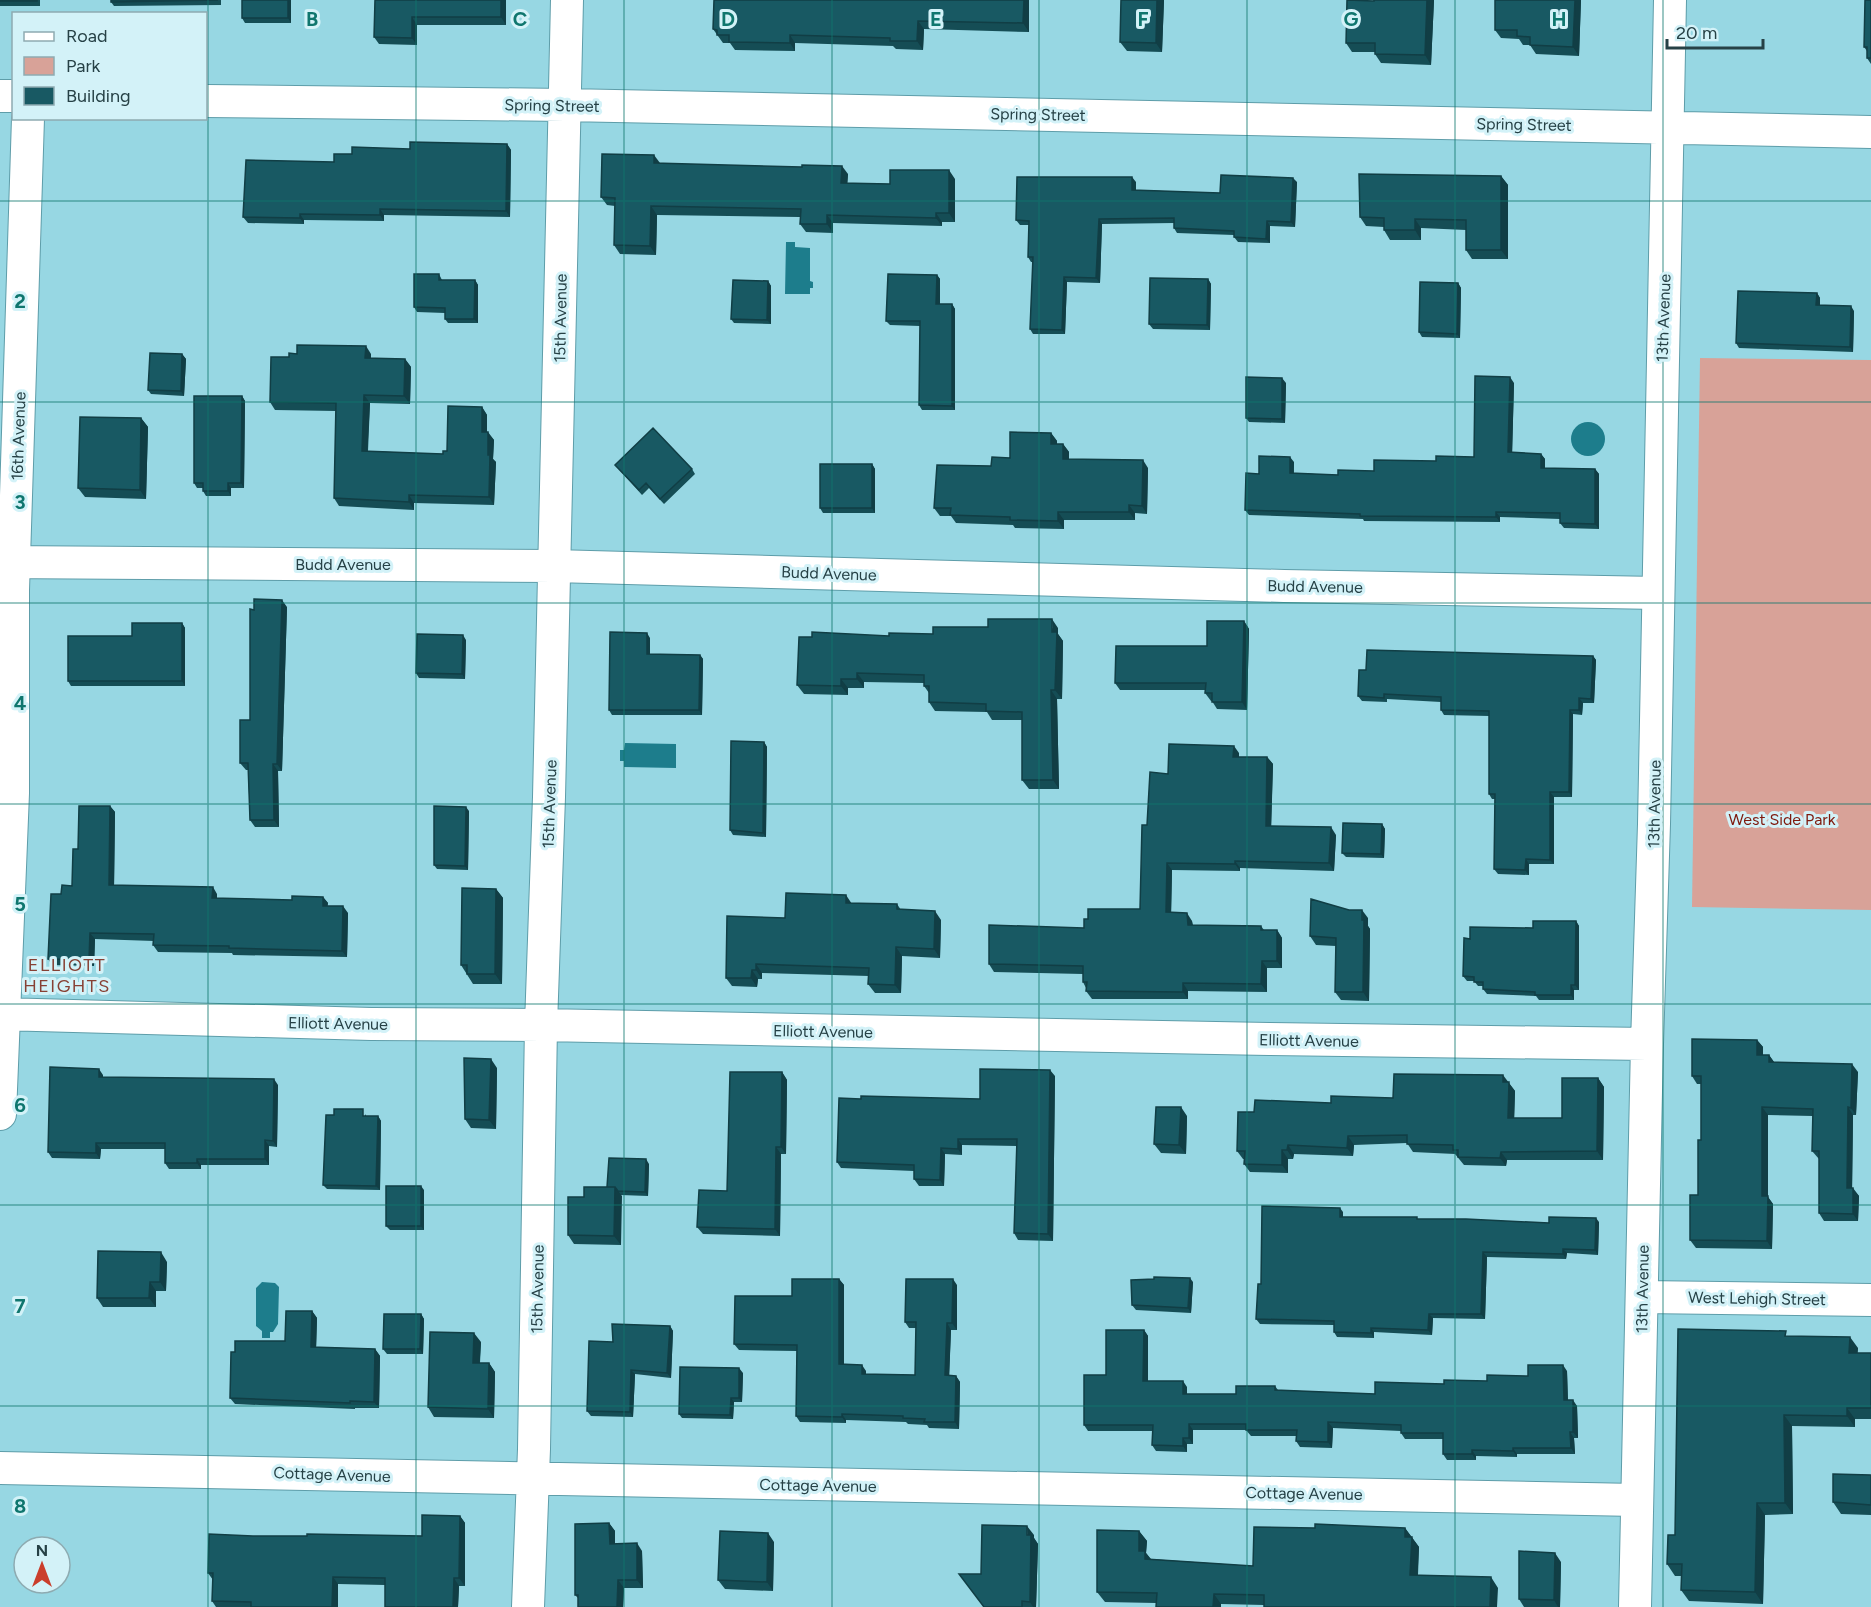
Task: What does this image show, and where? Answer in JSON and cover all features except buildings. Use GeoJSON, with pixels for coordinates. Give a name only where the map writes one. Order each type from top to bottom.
{"type":"FeatureCollection","features":[{"type":"Feature","properties":{"kind":"street","name":"15th Avenue"},"geometry":{"type":"LineString","coordinates":[[528,1607],[567,0]]}},
{"type":"Feature","properties":{"kind":"street","name":"13th Avenue"},"geometry":{"type":"LineString","coordinates":[[1635,1607],[1654,824],[1670,0]]}},
{"type":"Feature","properties":{"kind":"street","name":"Spring Street"},"geometry":{"type":"LineString","coordinates":[[207,101],[565,105],[1871,132]]}},
{"type":"Feature","properties":{"kind":"street","name":"16th Avenue"},"geometry":{"type":"LineString","coordinates":[[0,1114],[2,1014],[13,793],[7,562],[27,120]]}},
{"type":"Feature","properties":{"kind":"street","name":"Budd Avenue"},"geometry":{"type":"LineString","coordinates":[[7,562],[554,566],[1657,593]]}},
{"type":"Feature","properties":{"kind":"street","name":"Elliott Avenue"},"geometry":{"type":"LineString","coordinates":[[2,1014],[371,1024],[1647,1044]]}},
{"type":"Feature","properties":{"kind":"street","name":"West Lehigh Street"},"geometry":{"type":"LineString","coordinates":[[1642,1297],[1871,1300]]}},
{"type":"Feature","properties":{"kind":"street","name":"Cottage Avenue"},"geometry":{"type":"LineString","coordinates":[[0,1468],[1636,1500]]}},
{"type":"Feature","properties":{"kind":"green space","name":"West Side Park"},"geometry":{"type":"Polygon","coordinates":[[[1700,358],[1871,360],[1871,910],[1692,907],[1700,358]]]}},
{"type":"Feature","properties":{"kind":"water"},"geometry":{"type":"Polygon","coordinates":[[[786,242],[795,242],[795,247],[810,248],[810,281],[813,282],[813,288],[810,288],[810,294],[785,294],[786,242]]]}},
{"type":"Feature","properties":{"kind":"water"},"geometry":{"type":"Polygon","coordinates":[[[1588,422],[1600,427],[1605,439],[1600,451],[1588,456],[1576,451],[1571,439],[1576,427],[1588,422]]]}},
{"type":"Feature","properties":{"kind":"water"},"geometry":{"type":"Polygon","coordinates":[[[625,743],[676,744],[676,768],[624,767],[624,761],[620,761],[620,750],[624,750],[625,743]]]}},
{"type":"Feature","properties":{"kind":"water"},"geometry":{"type":"Polygon","coordinates":[[[262,1282],[275,1283],[279,1287],[278,1324],[273,1332],[270,1332],[270,1338],[262,1338],[262,1331],[256,1326],[256,1288],[262,1282]]]}},
{"type":"Feature","properties":{"kind":"district","name":"ELLIOTT HEIGHTS"},"geometry":{"type":"Point","coordinates":[67,975]}}]}
